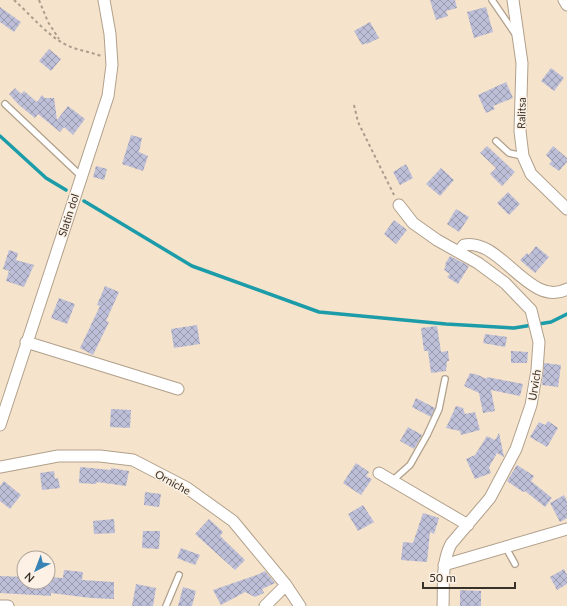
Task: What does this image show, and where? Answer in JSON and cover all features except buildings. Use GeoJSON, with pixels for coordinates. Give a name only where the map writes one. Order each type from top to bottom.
{"type":"FeatureCollection","features":[{"type":"Feature","properties":{"kind":"street","name":"Slatin dol"},"geometry":{"type":"LineString","coordinates":[[0,426],[26,342],[108,96],[112,65],[110,34],[104,0]]}},
{"type":"Feature","properties":{"kind":"street","name":"Ralitsa"},"geometry":{"type":"LineString","coordinates":[[513,0],[522,64],[520,131],[522,156],[531,174],[567,209]]}},
{"type":"Feature","properties":{"kind":"street"},"geometry":{"type":"LineString","coordinates":[[564,0],[567,5]]}},
{"type":"Feature","properties":{"kind":"street","name":"Urvich"},"geometry":{"type":"LineString","coordinates":[[399,205],[413,223],[437,240],[478,263],[505,284],[531,310],[539,342],[538,363],[531,405],[516,449],[490,498],[451,544],[446,553],[444,565],[443,606]]}},
{"type":"Feature","properties":{"kind":"street"},"geometry":{"type":"LineString","coordinates":[[459,252],[464,245],[471,243],[483,248],[502,260],[537,289],[554,293],[567,289]]}},
{"type":"Feature","properties":{"kind":"street"},"geometry":{"type":"LineString","coordinates":[[26,342],[178,389]]}},
{"type":"Feature","properties":{"kind":"street","name":"Orniche"},"geometry":{"type":"LineString","coordinates":[[0,467],[58,456],[100,456],[133,460],[187,488],[233,521],[286,585],[300,606]]}},
{"type":"Feature","properties":{"kind":"street"},"geometry":{"type":"LineString","coordinates":[[379,473],[468,525]]}},
{"type":"Feature","properties":{"kind":"street"},"geometry":{"type":"LineString","coordinates":[[444,565],[504,546],[567,529]]}},
{"type":"Feature","properties":{"kind":"street"},"geometry":{"type":"LineString","coordinates":[[264,606],[286,585]]}},
{"type":"Feature","properties":{"kind":"street"},"geometry":{"type":"LineString","coordinates":[[0,606],[8,606]]}},
{"type":"Feature","properties":{"kind":"lane"},"geometry":{"type":"LineString","coordinates":[[492,0],[508,26],[518,38]]}},
{"type":"Feature","properties":{"kind":"lane"},"geometry":{"type":"LineString","coordinates":[[5,104],[81,176]]}},
{"type":"Feature","properties":{"kind":"lane"},"geometry":{"type":"LineString","coordinates":[[496,141],[509,153],[522,156]]}},
{"type":"Feature","properties":{"kind":"lane"},"geometry":{"type":"LineString","coordinates":[[392,481],[410,465],[427,435],[439,409],[445,379]]}},
{"type":"Feature","properties":{"kind":"lane"},"geometry":{"type":"LineString","coordinates":[[504,546],[515,564]]}},
{"type":"Feature","properties":{"kind":"lane"},"geometry":{"type":"LineString","coordinates":[[166,606],[179,576]]}},
{"type":"Feature","properties":{"kind":"path"},"geometry":{"type":"LineString","coordinates":[[14,0],[50,34],[59,40],[71,47],[94,53],[111,60]]}},
{"type":"Feature","properties":{"kind":"path"},"geometry":{"type":"LineString","coordinates":[[38,0],[48,22],[59,40]]}},
{"type":"Feature","properties":{"kind":"path"},"geometry":{"type":"LineString","coordinates":[[354,105],[358,122],[399,205]]}},
{"type":"Feature","properties":{"kind":"waterway"},"geometry":{"type":"LineString","coordinates":[[0,136],[46,178],[66,190]]}},
{"type":"Feature","properties":{"kind":"waterway"},"geometry":{"type":"LineString","coordinates":[[84,201],[192,266],[319,312],[446,324],[514,328],[551,322],[567,314]]}}]}
